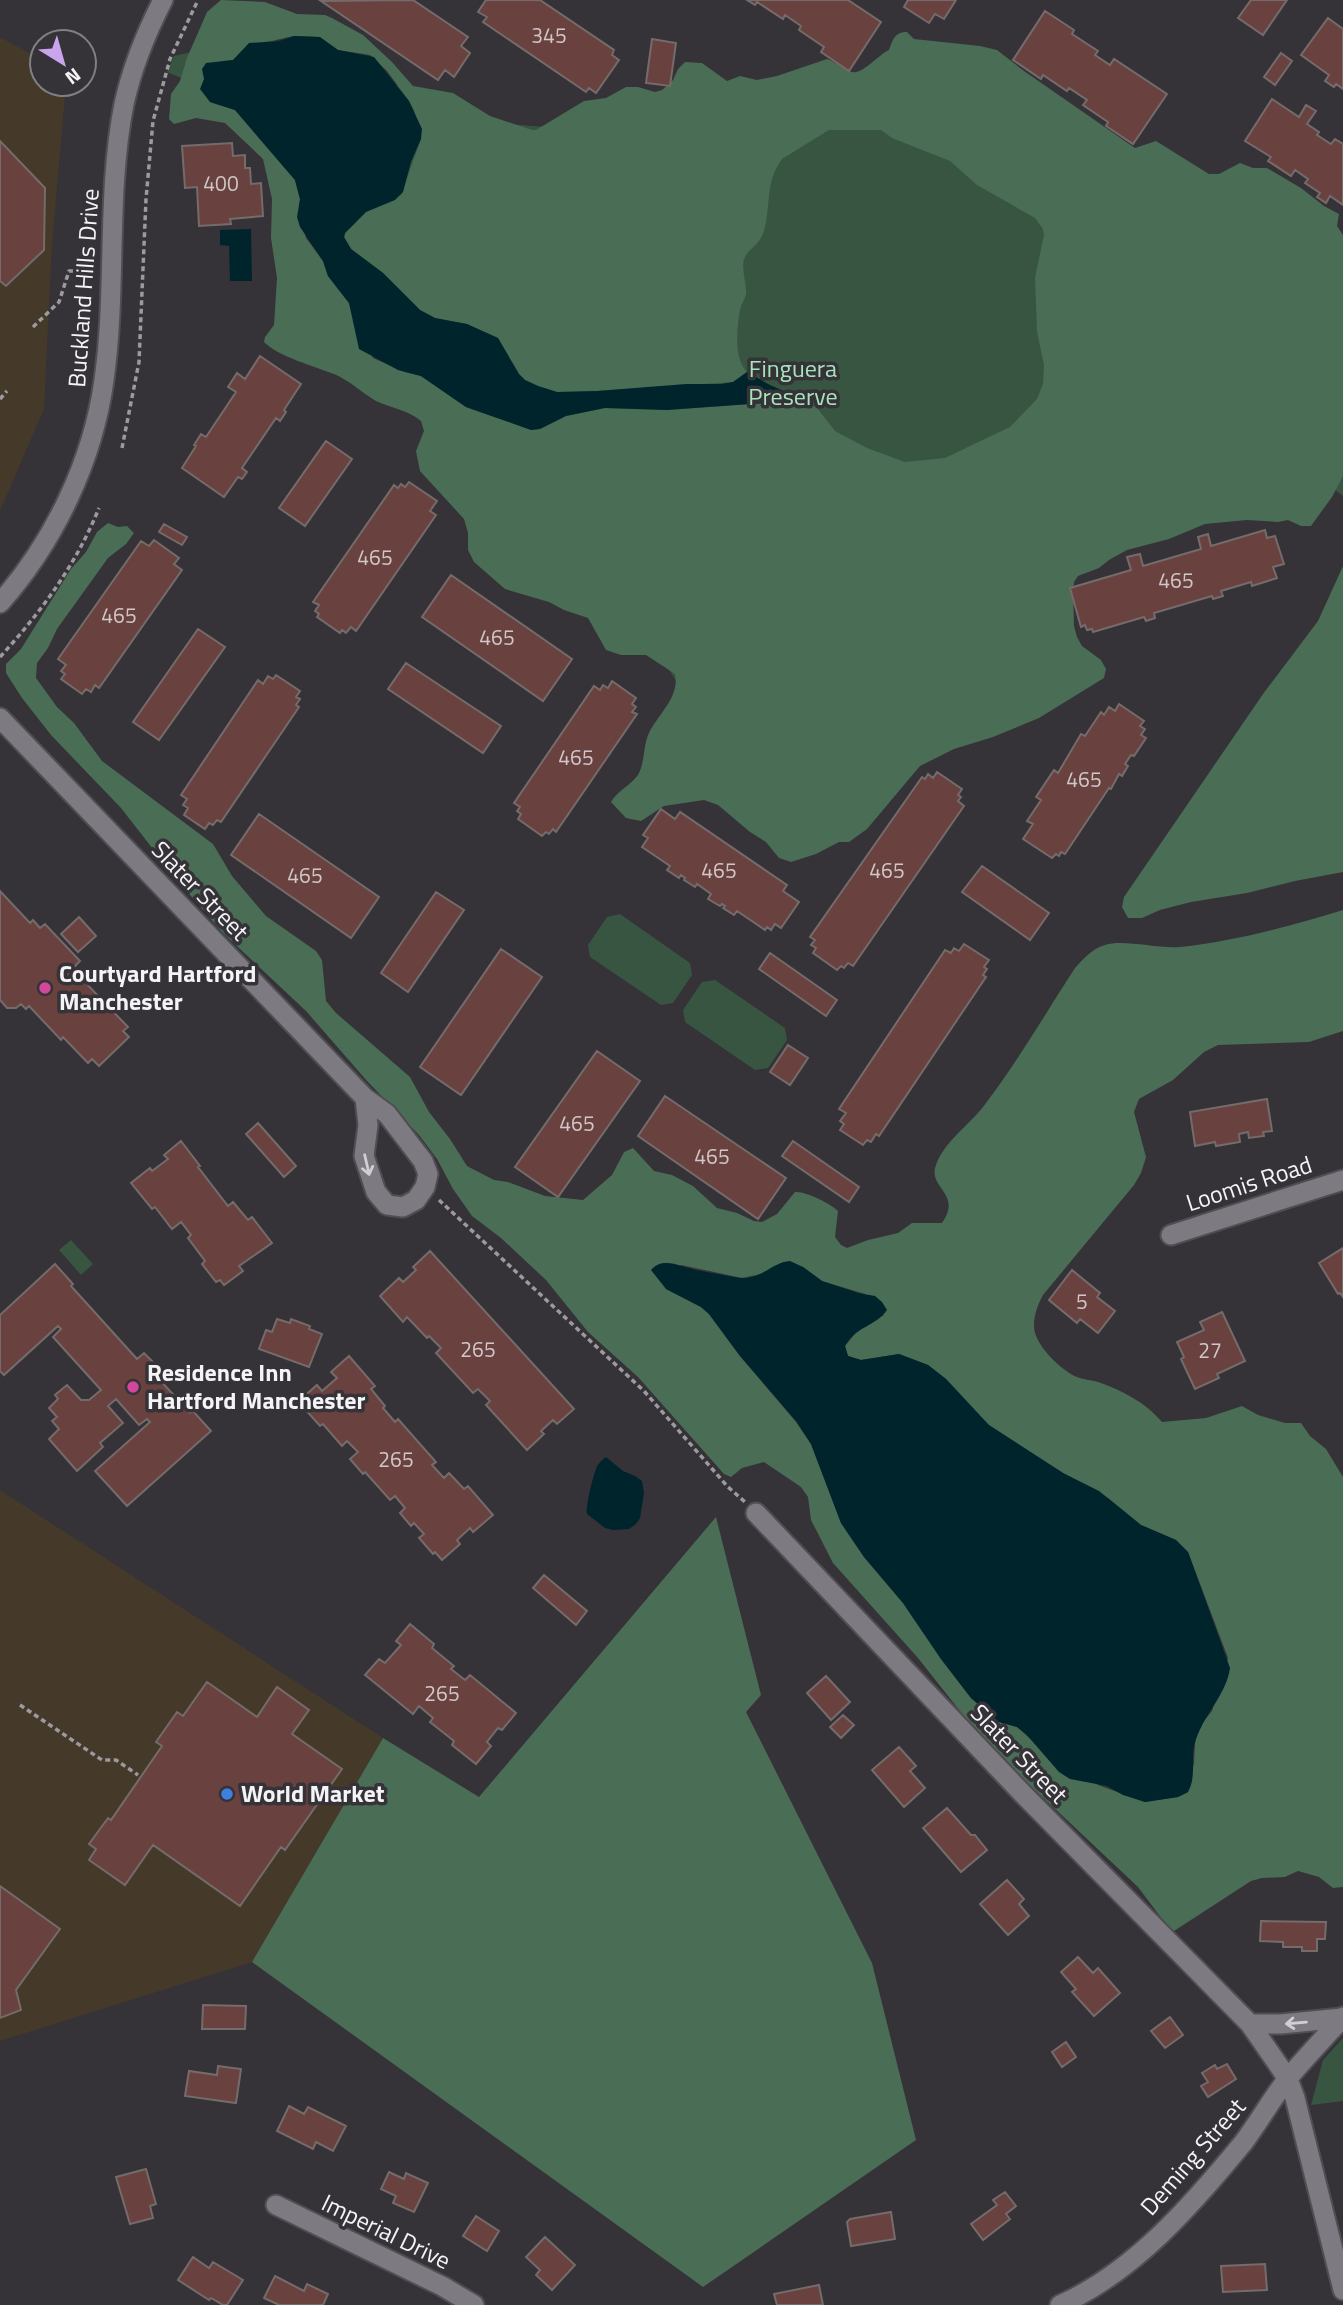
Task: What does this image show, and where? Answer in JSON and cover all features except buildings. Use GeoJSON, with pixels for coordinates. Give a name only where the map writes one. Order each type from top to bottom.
{"type":"FeatureCollection","features":[{"type":"Feature","properties":{"kind":"street","name":"Buckland Hills Drive"},"geometry":{"type":"LineString","coordinates":[[0,603],[22,576],[55,524],[80,469],[96,421],[107,356],[122,116],[135,64],[163,0]]}},
{"type":"Feature","properties":{"kind":"street","name":"Slater Street"},"geometry":{"type":"LineString","coordinates":[[0,718],[365,1098],[387,1114],[424,1161],[428,1174],[425,1187]]}},
{"type":"Feature","properties":{"kind":"street"},"geometry":{"type":"LineString","coordinates":[[365,1098],[368,1125],[364,1156],[376,1192],[387,1205],[403,1207],[416,1199],[425,1187]]}},
{"type":"Feature","properties":{"kind":"street","name":"Loomis Road"},"geometry":{"type":"LineString","coordinates":[[1171,1236],[1343,1180]]}},
{"type":"Feature","properties":{"kind":"street","name":"Slater Street"},"geometry":{"type":"LineString","coordinates":[[757,1513],[1022,1793],[1250,2024],[1287,2079],[1295,2098],[1343,2290]]}},
{"type":"Feature","properties":{"kind":"street"},"geometry":{"type":"LineString","coordinates":[[1250,2024],[1343,2018]]}},
{"type":"Feature","properties":{"kind":"street","name":"Deming Street"},"geometry":{"type":"LineString","coordinates":[[1060,2305],[1076,2298],[1124,2267],[1176,2219],[1244,2141],[1287,2079],[1343,2018]]}},
{"type":"Feature","properties":{"kind":"street","name":"Imperial Drive"},"geometry":{"type":"LineString","coordinates":[[276,2205],[442,2286],[474,2305]]}},
{"type":"Feature","properties":{"kind":"path"},"geometry":{"type":"LineString","coordinates":[[122,449],[139,362],[145,209],[153,121],[170,59],[198,0]]}},
{"type":"Feature","properties":{"kind":"path"},"geometry":{"type":"LineString","coordinates":[[33,327],[58,302],[69,271],[79,271]]}},
{"type":"Feature","properties":{"kind":"path"},"geometry":{"type":"LineString","coordinates":[[0,399],[7,391]]}},
{"type":"Feature","properties":{"kind":"path"},"geometry":{"type":"LineString","coordinates":[[0,657],[47,603],[84,542],[99,508]]}},
{"type":"Feature","properties":{"kind":"path"},"geometry":{"type":"LineString","coordinates":[[425,1187],[643,1391],[728,1487],[757,1513]]}},
{"type":"Feature","properties":{"kind":"path"},"geometry":{"type":"LineString","coordinates":[[20,1705],[102,1760],[116,1760],[138,1775]]}},
{"type":"Feature","properties":{"kind":"shaded area"},"geometry":{"type":"Polygon","coordinates":[[[0,37],[28,52],[28,98],[65,98],[52,244],[44,409],[0,511],[0,37]]]}},
{"type":"Feature","properties":{"kind":"shaded area"},"geometry":{"type":"Polygon","coordinates":[[[0,1490],[383,1738],[252,1962],[0,2041],[0,1490]]]}},
{"type":"Feature","properties":{"kind":"green space","name":"Finguera Preserve"},"geometry":{"type":"Polygon","coordinates":[[[221,0],[265,2],[297,14],[325,15],[363,35],[413,86],[453,93],[490,116],[532,130],[584,101],[606,98],[626,87],[655,92],[662,90],[673,80],[685,62],[702,63],[727,81],[740,76],[757,80],[777,76],[827,59],[856,72],[889,50],[893,39],[903,32],[907,32],[914,39],[997,50],[1135,148],[1156,141],[1209,174],[1219,174],[1240,163],[1253,168],[1267,168],[1339,214],[1337,226],[1343,235],[1343,476],[1311,526],[1301,526],[1288,520],[1205,524],[1169,539],[1127,550],[1099,568],[1078,576],[1073,592],[1074,626],[1082,646],[1101,660],[1106,669],[1104,678],[1039,718],[954,749],[920,766],[867,829],[849,842],[839,842],[816,854],[791,862],[779,858],[766,842],[718,805],[704,800],[664,806],[641,821],[626,818],[611,802],[638,775],[649,733],[674,690],[675,674],[646,655],[621,655],[606,650],[588,618],[549,602],[505,589],[474,562],[468,550],[468,533],[464,519],[420,471],[416,451],[424,431],[421,421],[376,401],[340,377],[287,356],[264,342],[274,325],[277,278],[271,238],[272,199],[263,159],[225,123],[196,118],[174,124],[169,119],[171,94],[180,81],[207,12],[221,0]],[[294,36],[248,46],[233,60],[222,61],[204,79],[210,102],[235,110],[295,180],[300,199],[299,213],[306,238],[323,261],[328,276],[349,303],[373,358],[421,376],[466,407],[531,430],[540,429],[566,416],[605,408],[667,410],[804,400],[817,408],[835,431],[867,448],[905,462],[945,458],[1010,427],[1037,399],[1043,384],[1044,365],[1037,331],[1035,278],[1043,229],[1035,218],[977,185],[950,161],[892,138],[881,130],[829,130],[782,159],[777,167],[771,185],[764,231],[744,261],[746,294],[740,310],[737,342],[740,359],[747,372],[733,382],[557,392],[525,380],[498,338],[467,324],[435,318],[420,310],[383,273],[351,249],[344,237],[345,233],[366,212],[401,195],[421,139],[414,110],[387,71],[370,55],[338,50],[319,37],[294,36]]]}},
{"type":"Feature","properties":{"kind":"green space","name":"Finguera Preserve"},"geometry":{"type":"Polygon","coordinates":[[[262,36],[503,124],[590,130],[802,103],[1343,282],[1343,496],[1305,467],[704,729],[634,609],[285,122],[167,72],[174,56],[262,36]]]}},
{"type":"Feature","properties":{"kind":"green space"},"geometry":{"type":"Polygon","coordinates":[[[108,523],[118,527],[127,526],[134,533],[126,544],[108,558],[57,629],[37,663],[36,678],[102,761],[213,844],[232,876],[266,916],[316,951],[322,960],[326,1001],[336,1013],[410,1077],[429,1112],[467,1166],[494,1180],[508,1182],[545,1196],[583,1200],[612,1175],[624,1152],[633,1148],[654,1171],[672,1175],[693,1186],[717,1208],[754,1221],[762,1222],[777,1214],[795,1192],[817,1198],[838,1211],[835,1237],[847,1248],[898,1233],[912,1223],[942,1223],[949,1205],[936,1180],[936,1165],[940,1157],[995,1090],[1075,968],[1092,951],[1113,943],[1180,947],[1222,941],[1343,910],[1343,1031],[1309,1042],[1218,1045],[1204,1052],[1173,1080],[1139,1099],[1134,1112],[1146,1157],[1141,1173],[1043,1295],[1034,1325],[1043,1348],[1064,1369],[1077,1377],[1125,1393],[1149,1409],[1162,1422],[1206,1418],[1242,1406],[1258,1415],[1285,1423],[1301,1423],[1310,1436],[1326,1449],[1343,1477],[1343,1887],[1333,1888],[1319,1877],[1298,1871],[1285,1877],[1262,1878],[1251,1881],[1174,1931],[1168,1927],[1138,1887],[1017,1773],[971,1725],[918,1658],[833,1563],[811,1520],[808,1497],[801,1487],[764,1462],[742,1468],[731,1477],[724,1474],[638,1377],[588,1332],[546,1280],[501,1238],[472,1216],[419,1135],[306,1011],[223,933],[177,880],[121,808],[51,735],[6,673],[6,664],[21,649],[97,532],[108,523]],[[784,1262],[761,1274],[742,1278],[681,1265],[666,1289],[709,1314],[740,1356],[796,1422],[811,1444],[841,1523],[971,1698],[999,1722],[1017,1727],[1036,1744],[1098,1785],[1145,1802],[1178,1797],[1188,1792],[1195,1740],[1203,1722],[1212,1711],[1228,1658],[1188,1552],[1176,1540],[1141,1525],[1108,1498],[988,1425],[946,1379],[928,1365],[899,1354],[861,1360],[848,1356],[845,1346],[858,1330],[884,1315],[865,1294],[822,1281],[803,1267],[784,1262]]]}},
{"type":"Feature","properties":{"kind":"green space"},"geometry":{"type":"Polygon","coordinates":[[[1343,566],[1343,872],[1191,902],[1142,918],[1128,918],[1122,907],[1124,897],[1263,694],[1318,621],[1343,566]]]}},
{"type":"Feature","properties":{"kind":"green space"},"geometry":{"type":"Polygon","coordinates":[[[620,914],[690,963],[692,975],[673,1003],[661,1005],[590,957],[588,945],[607,917],[620,914]]]}},
{"type":"Feature","properties":{"kind":"green space"},"geometry":{"type":"Polygon","coordinates":[[[715,980],[785,1028],[787,1040],[768,1068],[755,1070],[685,1022],[683,1010],[702,982],[715,980]]]}},
{"type":"Feature","properties":{"kind":"green space"},"geometry":{"type":"Polygon","coordinates":[[[71,1240],[93,1264],[81,1275],[59,1250],[71,1240]]]}},
{"type":"Feature","properties":{"kind":"green space"},"geometry":{"type":"Polygon","coordinates":[[[716,1517],[761,1695],[746,1712],[872,1963],[916,2140],[703,2287],[252,1962],[383,1738],[479,1797],[716,1517]]]}},
{"type":"Feature","properties":{"kind":"green space"},"geometry":{"type":"Polygon","coordinates":[[[1343,2038],[1343,2101],[1311,2105],[1323,2060],[1343,2038]]]}},
{"type":"Feature","properties":{"kind":"water"},"geometry":{"type":"Polygon","coordinates":[[[294,36],[320,37],[338,50],[374,57],[409,101],[422,129],[403,192],[395,200],[366,212],[344,237],[351,249],[383,273],[420,310],[435,318],[467,324],[498,338],[525,380],[557,392],[721,384],[733,382],[747,372],[804,400],[667,410],[605,408],[566,416],[540,429],[531,430],[466,407],[421,376],[398,370],[359,349],[349,303],[328,276],[323,261],[300,227],[297,217],[300,199],[295,180],[235,110],[210,102],[200,89],[204,79],[202,69],[206,63],[233,60],[249,43],[279,41],[294,36]]]}},
{"type":"Feature","properties":{"kind":"water"},"geometry":{"type":"Polygon","coordinates":[[[251,229],[252,281],[230,281],[229,246],[220,245],[220,230],[251,229]]]}},
{"type":"Feature","properties":{"kind":"water"},"geometry":{"type":"Polygon","coordinates":[[[790,1261],[822,1281],[875,1296],[887,1310],[849,1339],[845,1346],[848,1356],[861,1360],[899,1354],[928,1365],[946,1379],[989,1425],[1063,1473],[1099,1491],[1141,1525],[1176,1540],[1188,1552],[1230,1668],[1224,1688],[1198,1733],[1188,1792],[1178,1797],[1145,1802],[1107,1786],[1070,1779],[1059,1772],[1026,1734],[1017,1727],[999,1722],[971,1698],[841,1523],[811,1444],[796,1421],[740,1356],[709,1314],[666,1289],[651,1270],[667,1263],[743,1278],[758,1275],[790,1261]]]}},
{"type":"Feature","properties":{"kind":"water"},"geometry":{"type":"Polygon","coordinates":[[[606,1457],[623,1471],[642,1481],[644,1493],[640,1518],[629,1529],[605,1528],[587,1514],[594,1474],[606,1457]]]}},
{"type":"Feature","properties":{"kind":"place","name":"Courtyard Hartford Manchester"},"geometry":{"type":"Point","coordinates":[45,988]}},
{"type":"Feature","properties":{"kind":"place","name":"Residence Inn Hartford Manchester"},"geometry":{"type":"Point","coordinates":[133,1387]}},
{"type":"Feature","properties":{"kind":"place","name":"World Market"},"geometry":{"type":"Point","coordinates":[227,1794]}}]}
